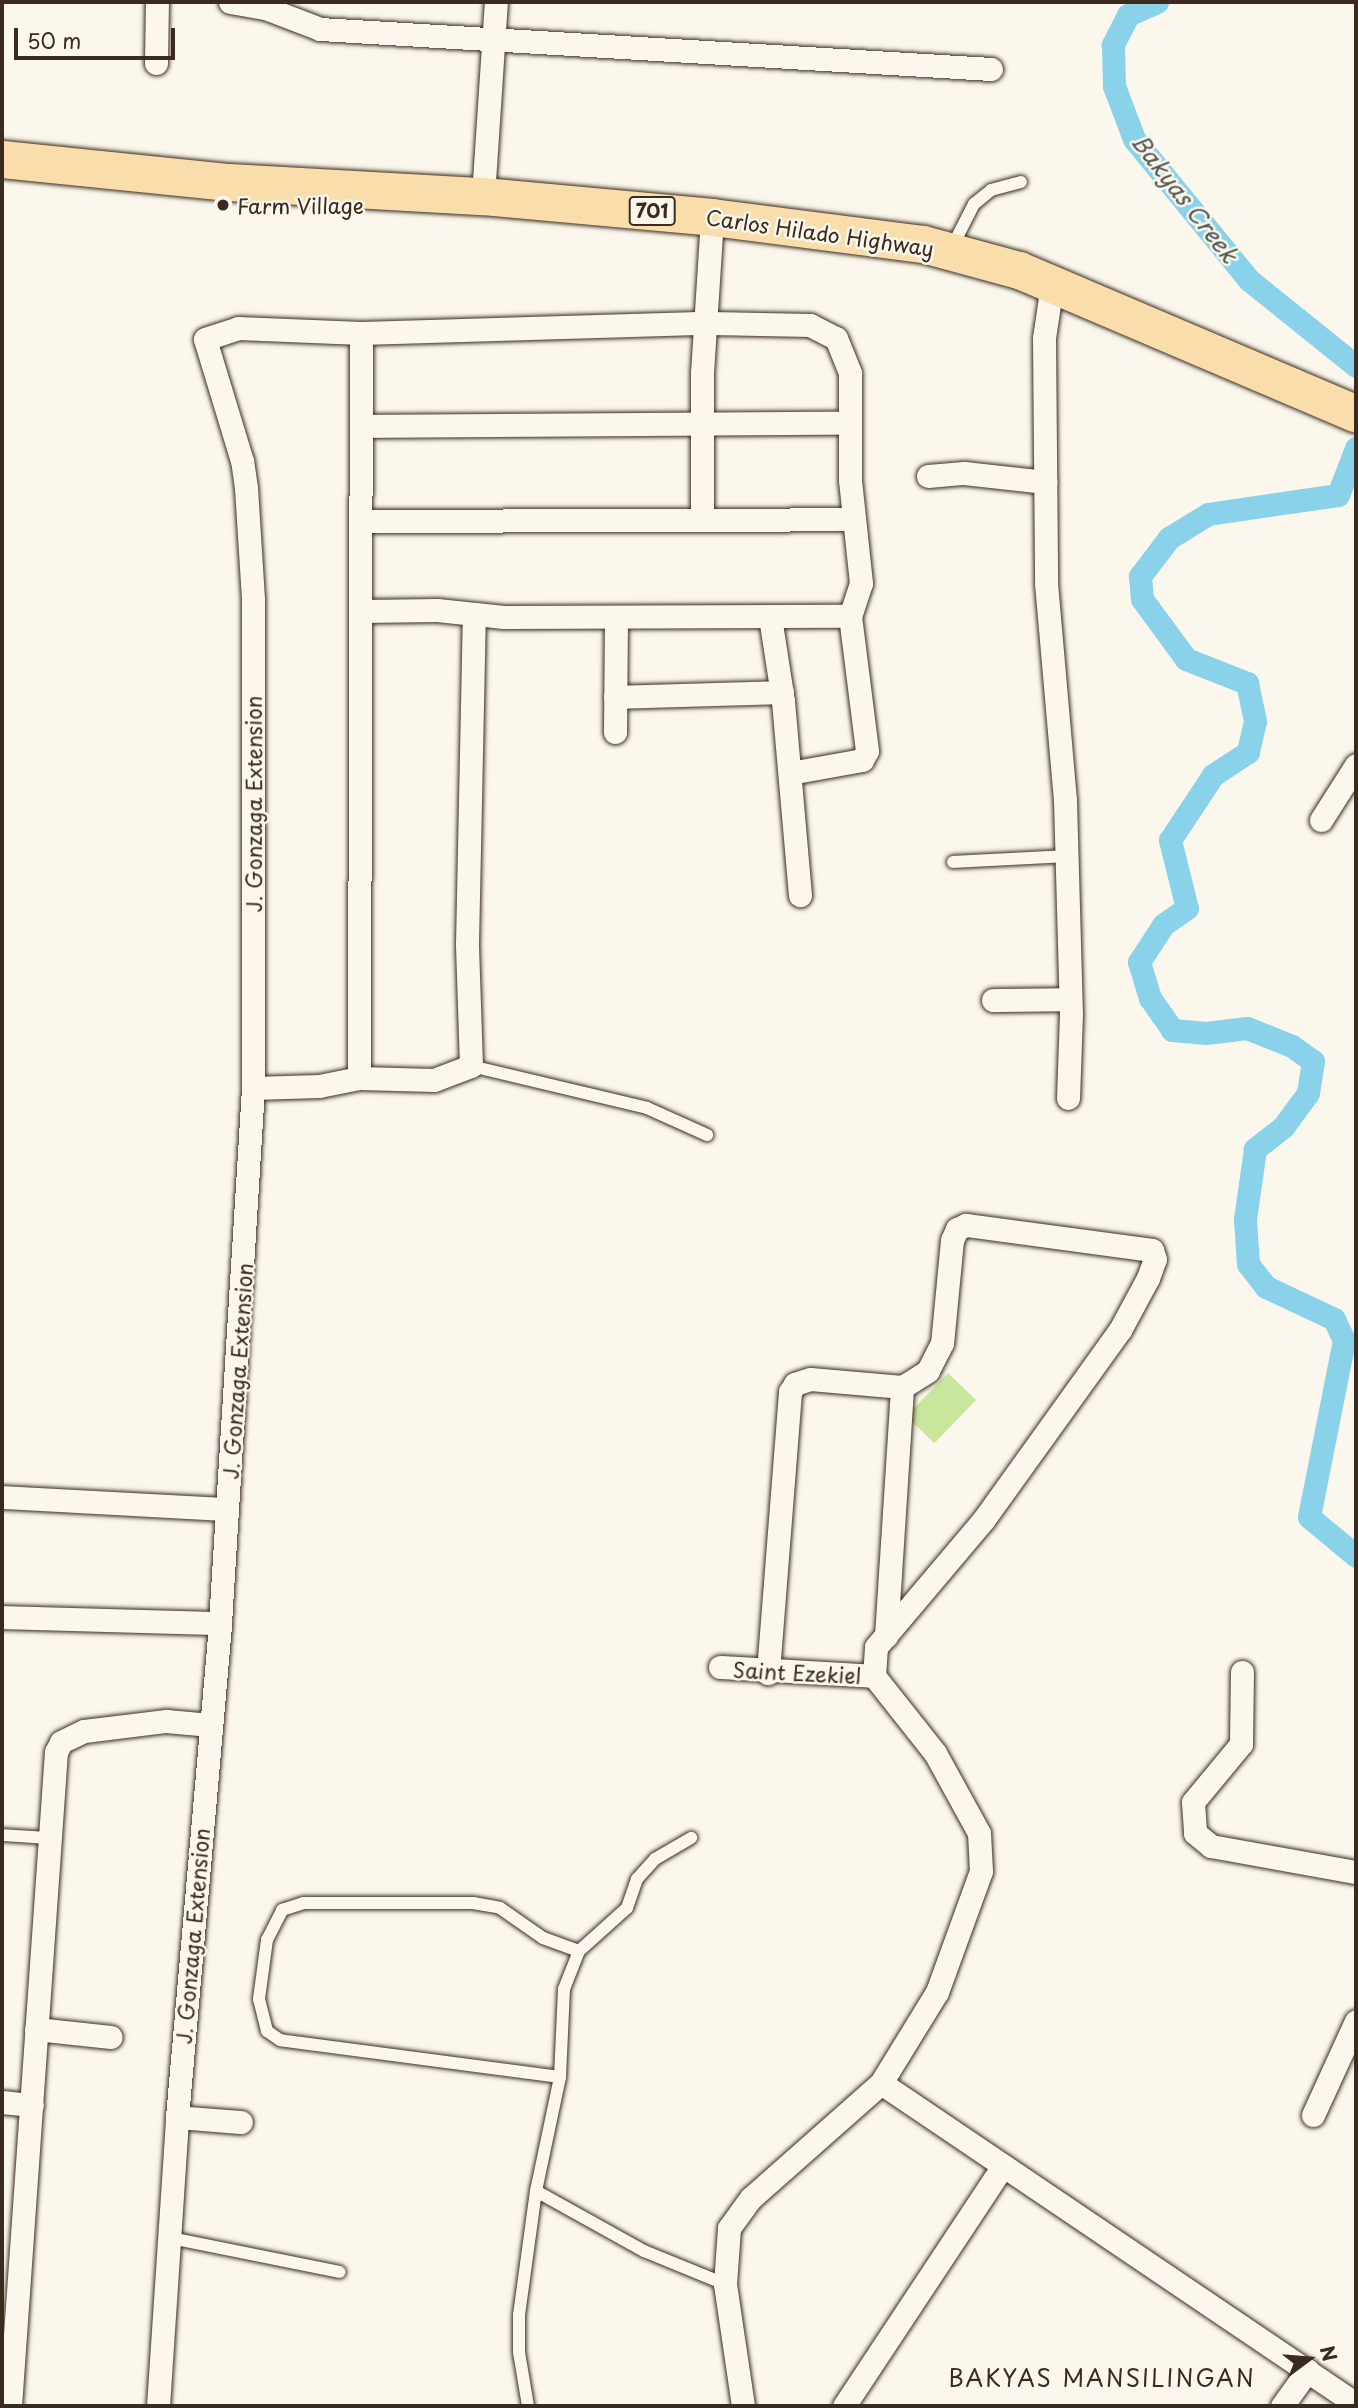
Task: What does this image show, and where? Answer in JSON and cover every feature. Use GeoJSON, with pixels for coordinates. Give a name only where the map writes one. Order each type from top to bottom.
{"type":"FeatureCollection","features":[{"type":"Feature","properties":{"kind":"main road","name":"Carlos Hilado Highway"},"geometry":{"type":"LineString","coordinates":[[2,159],[229,182],[484,196],[712,217],[951,250],[1052,284],[1356,414]]}},
{"type":"Feature","properties":{"kind":"street"},"geometry":{"type":"LineString","coordinates":[[156,63],[158,2]]}},
{"type":"Feature","properties":{"kind":"street"},"geometry":{"type":"LineString","coordinates":[[230,2],[268,9],[320,29],[991,69]]}},
{"type":"Feature","properties":{"kind":"street"},"geometry":{"type":"LineString","coordinates":[[484,196],[496,2]]}},
{"type":"Feature","properties":{"kind":"street"},"geometry":{"type":"LineString","coordinates":[[702,519],[702,424],[712,217]]}},
{"type":"Feature","properties":{"kind":"street"},"geometry":{"type":"LineString","coordinates":[[1052,284],[1044,338],[1047,597],[1067,856],[1070,999],[1068,1098]]}},
{"type":"Feature","properties":{"kind":"street"},"geometry":{"type":"LineString","coordinates":[[359,1078],[363,426],[361,333],[706,323],[810,325],[836,338],[850,373],[853,519],[860,583],[850,616],[865,758],[790,773]]}},
{"type":"Feature","properties":{"kind":"street","name":"J. Gonzaga Extension"},"geometry":{"type":"LineString","coordinates":[[158,2406],[172,2238],[177,2117],[220,1623],[253,1088],[253,599],[243,461],[205,339],[238,328],[361,333]]}},
{"type":"Feature","properties":{"kind":"street"},"geometry":{"type":"LineString","coordinates":[[363,426],[850,423]]}},
{"type":"Feature","properties":{"kind":"street"},"geometry":{"type":"LineString","coordinates":[[928,476],[964,473],[1046,482]]}},
{"type":"Feature","properties":{"kind":"street"},"geometry":{"type":"LineString","coordinates":[[362,520],[853,519]]}},
{"type":"Feature","properties":{"kind":"street"},"geometry":{"type":"LineString","coordinates":[[361,611],[616,617],[850,616]]}},
{"type":"Feature","properties":{"kind":"street"},"geometry":{"type":"LineString","coordinates":[[253,1088],[319,1086],[359,1078],[433,1080],[471,1066],[467,944],[474,614]]}},
{"type":"Feature","properties":{"kind":"street"},"geometry":{"type":"LineString","coordinates":[[615,732],[616,617]]}},
{"type":"Feature","properties":{"kind":"street"},"geometry":{"type":"LineString","coordinates":[[770,617],[782,692],[800,895]]}},
{"type":"Feature","properties":{"kind":"street"},"geometry":{"type":"LineString","coordinates":[[615,697],[782,692]]}},
{"type":"Feature","properties":{"kind":"street"},"geometry":{"type":"LineString","coordinates":[[1321,820],[1356,765]]}},
{"type":"Feature","properties":{"kind":"street"},"geometry":{"type":"LineString","coordinates":[[993,1000],[1070,999]]}},
{"type":"Feature","properties":{"kind":"street"},"geometry":{"type":"LineString","coordinates":[[743,2406],[725,2284],[729,2228],[751,2198],[881,2083],[937,1992],[981,1871],[979,1833],[935,1753],[874,1676],[873,1658],[886,1636],[984,1519],[1120,1329],[1156,1259],[1152,1250],[966,1225],[957,1229],[943,1343],[928,1371],[902,1387],[810,1379],[795,1384],[790,1392],[768,1673]]}},
{"type":"Feature","properties":{"kind":"street"},"geometry":{"type":"LineString","coordinates":[[886,1636],[902,1387]]}},
{"type":"Feature","properties":{"kind":"street"},"geometry":{"type":"LineString","coordinates":[[2,1497],[227,1509]]}},
{"type":"Feature","properties":{"kind":"street"},"geometry":{"type":"LineString","coordinates":[[2,1617],[220,1623]]}},
{"type":"Feature","properties":{"kind":"street","name":"Saint Ezekiel"},"geometry":{"type":"LineString","coordinates":[[720,1667],[768,1673],[874,1676]]}},
{"type":"Feature","properties":{"kind":"street"},"geometry":{"type":"LineString","coordinates":[[1242,1672],[1241,1744],[1193,1802],[1195,1833],[1211,1846],[1356,1872]]}},
{"type":"Feature","properties":{"kind":"street"},"geometry":{"type":"LineString","coordinates":[[10,2406],[10,2280],[32,2105],[50,1838],[61,1742],[84,1731],[144,1723],[211,1725]]}},
{"type":"Feature","properties":{"kind":"street"},"geometry":{"type":"LineString","coordinates":[[1313,2115],[1356,2021]]}},
{"type":"Feature","properties":{"kind":"street"},"geometry":{"type":"LineString","coordinates":[[36,2029],[111,2037]]}},
{"type":"Feature","properties":{"kind":"street"},"geometry":{"type":"LineString","coordinates":[[881,2083],[1356,2403]]}},
{"type":"Feature","properties":{"kind":"street"},"geometry":{"type":"LineString","coordinates":[[2,2102],[32,2105]]}},
{"type":"Feature","properties":{"kind":"street"},"geometry":{"type":"LineString","coordinates":[[177,2117],[241,2122]]}},
{"type":"Feature","properties":{"kind":"street"},"geometry":{"type":"LineString","coordinates":[[844,2406],[1003,2166]]}},
{"type":"Feature","properties":{"kind":"street"},"geometry":{"type":"LineString","coordinates":[[1282,2406],[1308,2370]]}},
{"type":"Feature","properties":{"kind":"lane"},"geometry":{"type":"LineString","coordinates":[[951,250],[974,204],[991,190],[1021,181]]}},
{"type":"Feature","properties":{"kind":"lane"},"geometry":{"type":"LineString","coordinates":[[953,862],[1067,856]]}},
{"type":"Feature","properties":{"kind":"lane"},"geometry":{"type":"LineString","coordinates":[[471,1066],[647,1108],[707,1135]]}},
{"type":"Feature","properties":{"kind":"lane"},"geometry":{"type":"LineString","coordinates":[[2,1835],[50,1838]]}},
{"type":"Feature","properties":{"kind":"lane"},"geometry":{"type":"LineString","coordinates":[[528,2406],[519,2352],[519,2315],[536,2190],[560,2077],[564,1989],[579,1951],[627,1908],[637,1879],[655,1859],[691,1838]]}},
{"type":"Feature","properties":{"kind":"lane"},"geometry":{"type":"LineString","coordinates":[[560,2077],[280,2040],[267,2031],[259,1999],[267,1940],[282,1910],[303,1903],[473,1903],[500,1908],[543,1937],[579,1951]]}},
{"type":"Feature","properties":{"kind":"lane"},"geometry":{"type":"LineString","coordinates":[[536,2190],[644,2250],[725,2284]]}},
{"type":"Feature","properties":{"kind":"lane"},"geometry":{"type":"LineString","coordinates":[[172,2238],[340,2272]]}},
{"type":"Feature","properties":{"kind":"green space"},"geometry":{"type":"Polygon","coordinates":[[[948,1373],[976,1400],[934,1443],[906,1416],[948,1373]]]}},
{"type":"Feature","properties":{"kind":"waterway","name":"Bakyas Creek"},"geometry":{"type":"LineString","coordinates":[[1157,2],[1128,15],[1113,45],[1114,86],[1134,139],[1249,280],[1356,366]]}},
{"type":"Feature","properties":{"kind":"waterway","name":"Bakyas Creek"},"geometry":{"type":"LineString","coordinates":[[1356,448],[1338,495],[1208,514],[1169,538],[1140,576],[1142,599],[1186,659],[1247,683],[1255,721],[1248,752],[1213,775],[1170,840],[1187,908],[1163,925],[1139,962],[1150,998],[1172,1030],[1206,1033],[1247,1028],[1292,1046],[1313,1061],[1308,1093],[1283,1127],[1255,1149],[1245,1219],[1248,1264],[1266,1287],[1334,1319],[1344,1340],[1309,1517],[1356,1556]]}},
{"type":"Feature","properties":{"kind":"place","name":"Farm Village"},"geometry":{"type":"Point","coordinates":[223,205]}},
{"type":"Feature","properties":{"kind":"district","name":"BAKYAS MANSILINGAN"},"geometry":{"type":"Point","coordinates":[1102,2378]}}]}
